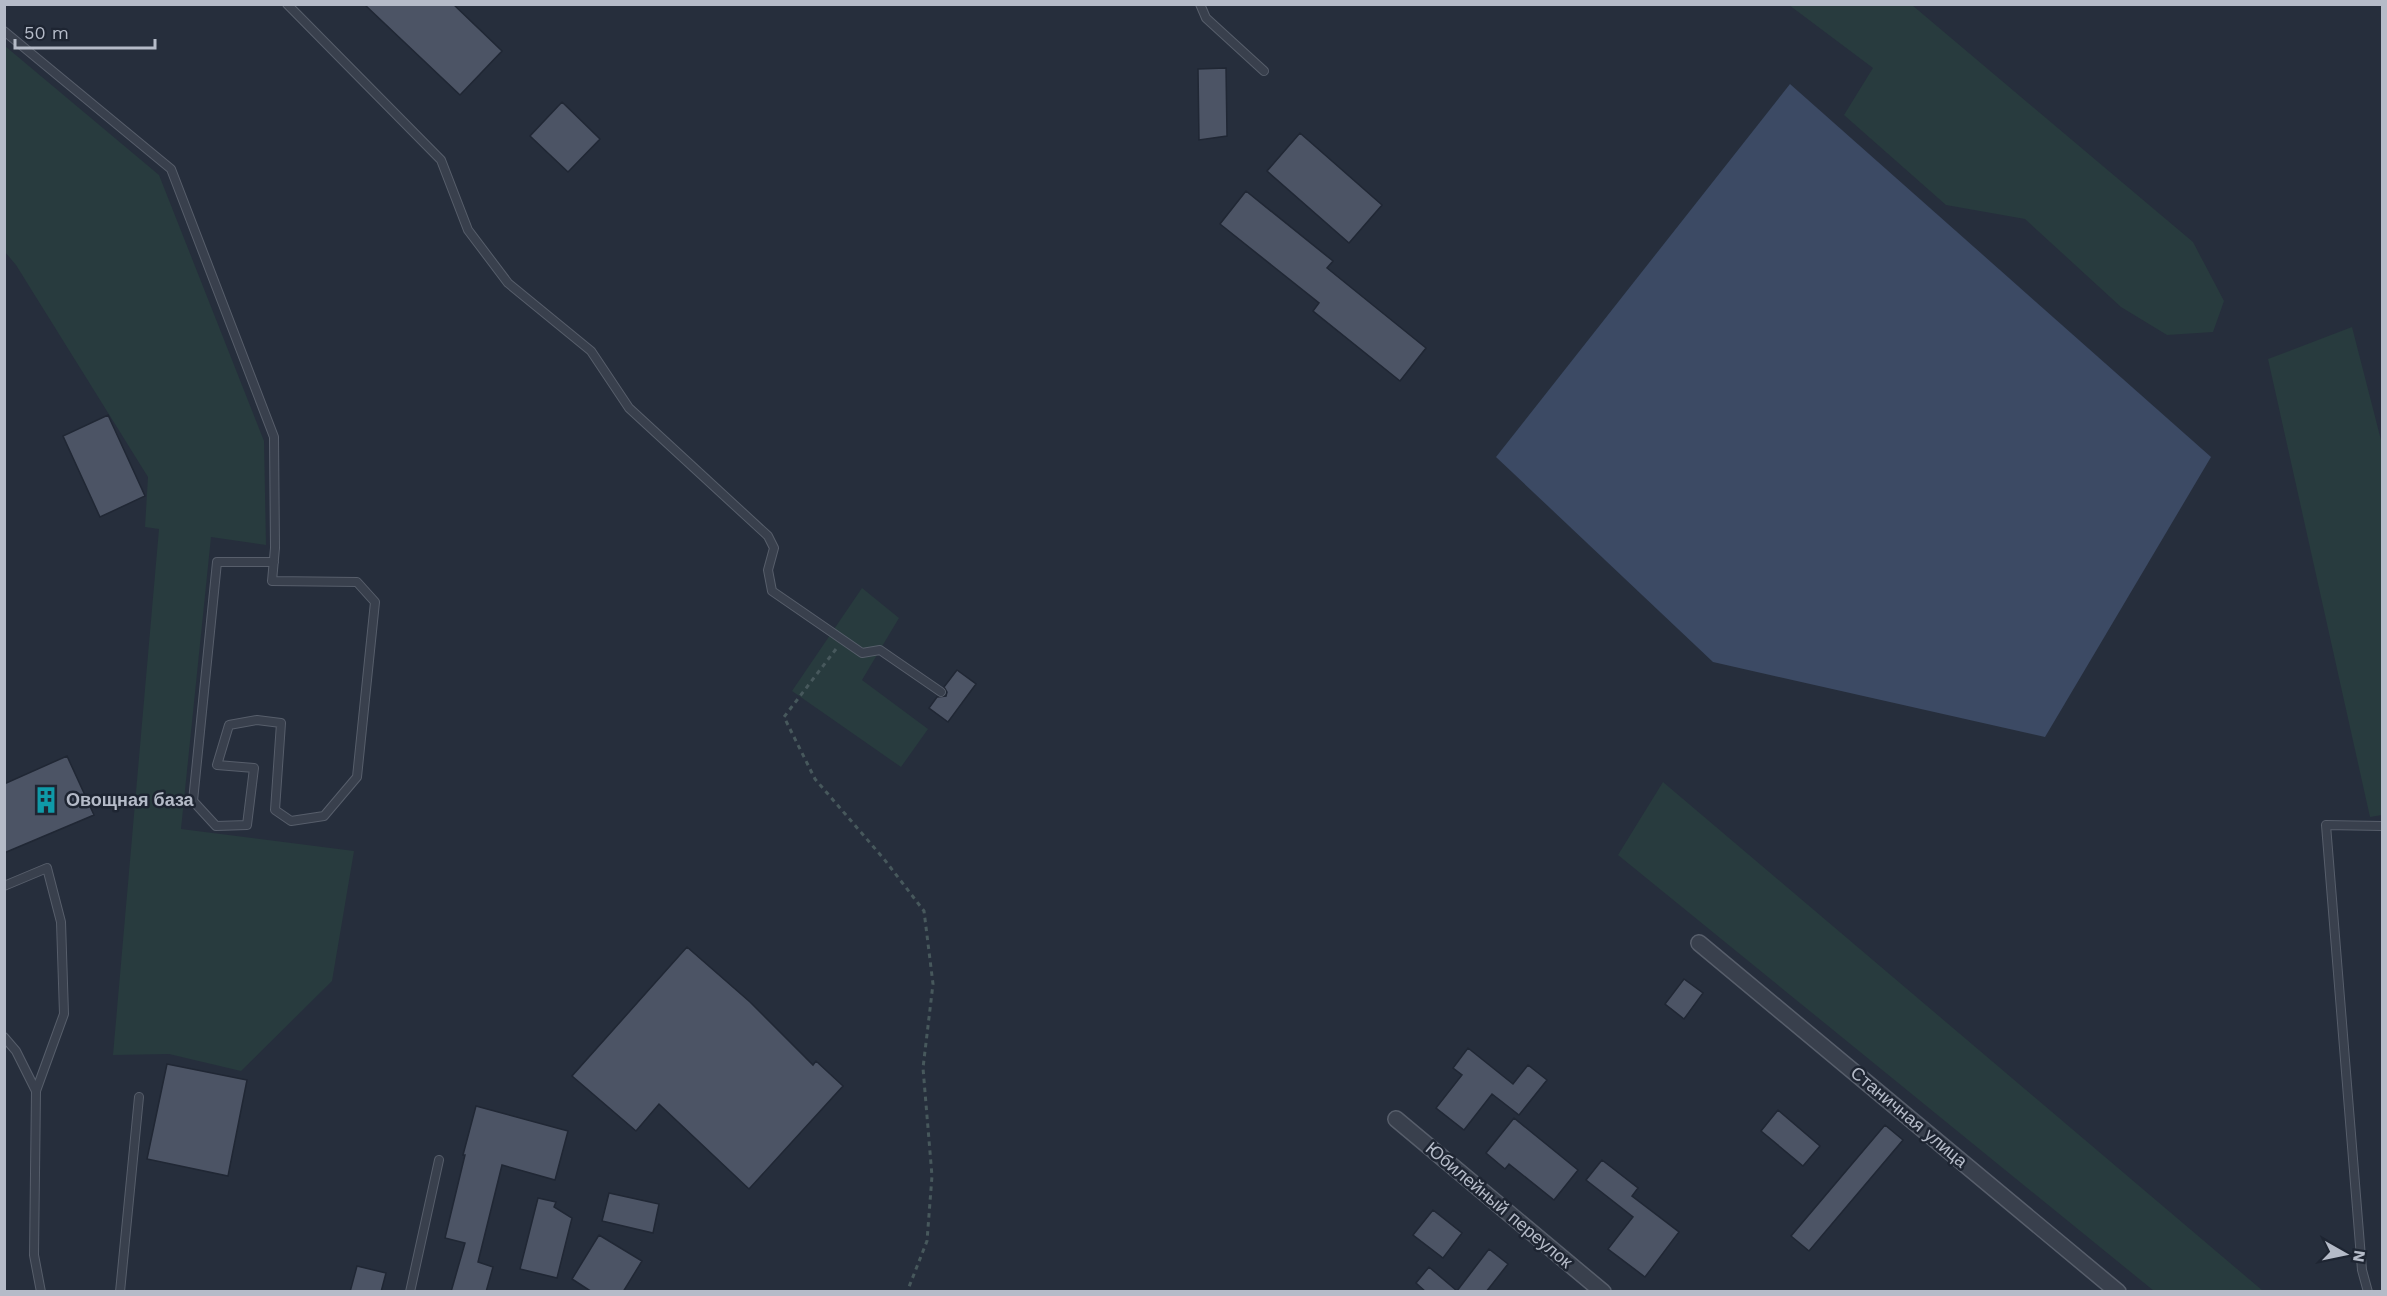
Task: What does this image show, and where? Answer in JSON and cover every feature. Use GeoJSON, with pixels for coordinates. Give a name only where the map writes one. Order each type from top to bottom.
{"type":"FeatureCollection","features":[{"type":"Feature","properties":{"kind":"street","name":"Станичная улица"},"geometry":{"type":"LineString","coordinates":[[1699,943],[2118,1292]]}},
{"type":"Feature","properties":{"kind":"street","name":"Юбилейный переулок"},"geometry":{"type":"LineString","coordinates":[[1396,1119],[1603,1292]]}},
{"type":"Feature","properties":{"kind":"lane"},"geometry":{"type":"LineString","coordinates":[[287,4],[441,160],[468,230],[508,283],[591,351],[629,408],[768,536],[774,548],[768,570],[772,591],[862,653],[880,650],[941,692]]}},
{"type":"Feature","properties":{"kind":"lane"},"geometry":{"type":"LineString","coordinates":[[1200,4],[1206,18],[1264,71]]}},
{"type":"Feature","properties":{"kind":"lane"},"geometry":{"type":"LineString","coordinates":[[4,31],[171,169],[274,437],[274,562],[272,581],[357,582],[375,602],[357,777],[324,816],[291,821],[275,810],[281,723],[257,720],[229,725],[217,765],[254,768],[247,825],[216,826],[193,801],[217,561],[274,562]]}},
{"type":"Feature","properties":{"kind":"lane"},"geometry":{"type":"LineString","coordinates":[[2368,1292],[2361,1270],[2326,825],[2382,826]]}},
{"type":"Feature","properties":{"kind":"lane"},"geometry":{"type":"LineString","coordinates":[[4,886],[46,868],[61,922],[64,1014],[36,1091],[34,1256],[41,1292]]}},
{"type":"Feature","properties":{"kind":"lane"},"geometry":{"type":"LineString","coordinates":[[4,1037],[16,1051],[36,1091]]}},
{"type":"Feature","properties":{"kind":"lane"},"geometry":{"type":"LineString","coordinates":[[120,1292],[139,1097]]}},
{"type":"Feature","properties":{"kind":"lane"},"geometry":{"type":"LineString","coordinates":[[410,1292],[439,1160]]}},
{"type":"Feature","properties":{"kind":"path"},"geometry":{"type":"LineString","coordinates":[[843,640],[784,717],[815,779],[884,859],[924,911],[933,984],[923,1068],[932,1176],[927,1241],[907,1292]]}},
{"type":"Feature","properties":{"kind":"shaded area"},"geometry":{"type":"Polygon","coordinates":[[[1789,5],[1912,5],[2193,242],[2224,301],[2213,332],[2167,335],[2121,307],[2025,219],[1946,205],[1844,115],[1873,68],[1789,5]]]}},
{"type":"Feature","properties":{"kind":"shaded area"},"geometry":{"type":"Polygon","coordinates":[[[5,46],[159,175],[264,441],[266,545],[211,537],[181,829],[354,851],[332,981],[241,1071],[169,1054],[113,1055],[159,529],[145,527],[148,477],[16,265],[5,252],[5,46]]]}},
{"type":"Feature","properties":{"kind":"shaded area"},"geometry":{"type":"Polygon","coordinates":[[[2352,327],[2382,444],[2382,815],[2370,817],[2268,359],[2352,327]]]}},
{"type":"Feature","properties":{"kind":"shaded area"},"geometry":{"type":"Polygon","coordinates":[[[862,588],[899,618],[862,680],[928,729],[901,767],[792,691],[862,588]]]}},
{"type":"Feature","properties":{"kind":"shaded area"},"geometry":{"type":"Polygon","coordinates":[[[1663,782],[2263,1291],[2154,1291],[1618,855],[1663,782]]]}},
{"type":"Feature","properties":{"kind":"water"},"geometry":{"type":"Polygon","coordinates":[[[1790,84],[2211,457],[2045,737],[1713,662],[1496,457],[1790,84]]]}},
{"type":"Feature","properties":{"kind":"building"},"geometry":{"type":"Polygon","coordinates":[[[364,4],[453,4],[502,51],[460,95],[364,4]]]}},
{"type":"Feature","properties":{"kind":"building"},"geometry":{"type":"Polygon","coordinates":[[[1226,68],[1227,136],[1199,140],[1198,69],[1226,68]]]}},
{"type":"Feature","properties":{"kind":"building"},"geometry":{"type":"Polygon","coordinates":[[[562,102],[600,139],[568,172],[530,136],[562,102]]]}},
{"type":"Feature","properties":{"kind":"building"},"geometry":{"type":"Polygon","coordinates":[[[1300,133],[1382,205],[1349,243],[1267,171],[1300,133]]]}},
{"type":"Feature","properties":{"kind":"building"},"geometry":{"type":"Polygon","coordinates":[[[1246,191],[1333,261],[1327,268],[1426,348],[1400,381],[1313,311],[1319,303],[1220,224],[1246,191]]]}},
{"type":"Feature","properties":{"kind":"building"},"geometry":{"type":"Polygon","coordinates":[[[108,415],[145,496],[100,517],[63,436],[108,415]]]}},
{"type":"Feature","properties":{"kind":"building"},"geometry":{"type":"Polygon","coordinates":[[[957,670],[976,684],[948,722],[929,708],[937,697],[946,696],[947,692],[944,687],[957,670]]]}},
{"type":"Feature","properties":{"kind":"building","name":"Овощная база"},"geometry":{"type":"Polygon","coordinates":[[[67,756],[94,815],[4,853],[4,784],[67,756]]]}},
{"type":"Feature","properties":{"kind":"building"},"geometry":{"type":"Polygon","coordinates":[[[687,947],[750,1002],[813,1065],[816,1061],[843,1086],[749,1189],[659,1104],[636,1131],[572,1076],[687,947]]]}},
{"type":"Feature","properties":{"kind":"building"},"geometry":{"type":"Polygon","coordinates":[[[1684,979],[1703,993],[1684,1019],[1665,1004],[1684,979]]]}},
{"type":"Feature","properties":{"kind":"building"},"geometry":{"type":"Polygon","coordinates":[[[1468,1048],[1513,1084],[1528,1065],[1547,1080],[1519,1115],[1492,1094],[1464,1130],[1436,1108],[1462,1075],[1453,1068],[1468,1048]]]}},
{"type":"Feature","properties":{"kind":"building"},"geometry":{"type":"Polygon","coordinates":[[[167,1064],[247,1080],[228,1176],[147,1159],[167,1064]]]}},
{"type":"Feature","properties":{"kind":"building"},"geometry":{"type":"Polygon","coordinates":[[[476,1106],[568,1131],[555,1180],[502,1165],[478,1262],[493,1267],[486,1292],[451,1292],[465,1243],[445,1238],[476,1106]]]}},
{"type":"Feature","properties":{"kind":"building"},"geometry":{"type":"Polygon","coordinates":[[[1778,1110],[1820,1146],[1803,1166],[1761,1131],[1778,1110]]]}},
{"type":"Feature","properties":{"kind":"building"},"geometry":{"type":"Polygon","coordinates":[[[1514,1118],[1578,1170],[1554,1200],[1509,1164],[1505,1169],[1486,1153],[1514,1118]]]}},
{"type":"Feature","properties":{"kind":"building"},"geometry":{"type":"Polygon","coordinates":[[[1885,1125],[1903,1140],[1809,1251],[1791,1236],[1885,1125]]]}},
{"type":"Feature","properties":{"kind":"building"},"geometry":{"type":"Polygon","coordinates":[[[1602,1160],[1638,1188],[1632,1196],[1679,1232],[1645,1277],[1608,1249],[1633,1217],[1586,1180],[1602,1160]]]}},
{"type":"Feature","properties":{"kind":"building"},"geometry":{"type":"Polygon","coordinates":[[[609,1193],[659,1204],[653,1233],[602,1221],[609,1193]]]}},
{"type":"Feature","properties":{"kind":"building"},"geometry":{"type":"Polygon","coordinates":[[[538,1198],[556,1202],[554,1207],[572,1218],[557,1278],[520,1269],[538,1198]]]}},
{"type":"Feature","properties":{"kind":"building"},"geometry":{"type":"Polygon","coordinates":[[[1433,1210],[1462,1233],[1443,1258],[1413,1235],[1433,1210]]]}},
{"type":"Feature","properties":{"kind":"building"},"geometry":{"type":"Polygon","coordinates":[[[599,1235],[642,1261],[623,1292],[592,1292],[572,1279],[599,1235]]]}},
{"type":"Feature","properties":{"kind":"building"},"geometry":{"type":"Polygon","coordinates":[[[1489,1249],[1508,1264],[1486,1292],[1426,1292],[1416,1283],[1429,1267],[1457,1291],[1489,1249]]]}},
{"type":"Feature","properties":{"kind":"building"},"geometry":{"type":"Polygon","coordinates":[[[357,1266],[386,1273],[381,1292],[350,1292],[357,1266]]]}},
{"type":"Feature","properties":{"kind":"place","name":"Овощная база"},"geometry":{"type":"Point","coordinates":[46,800]}}]}
